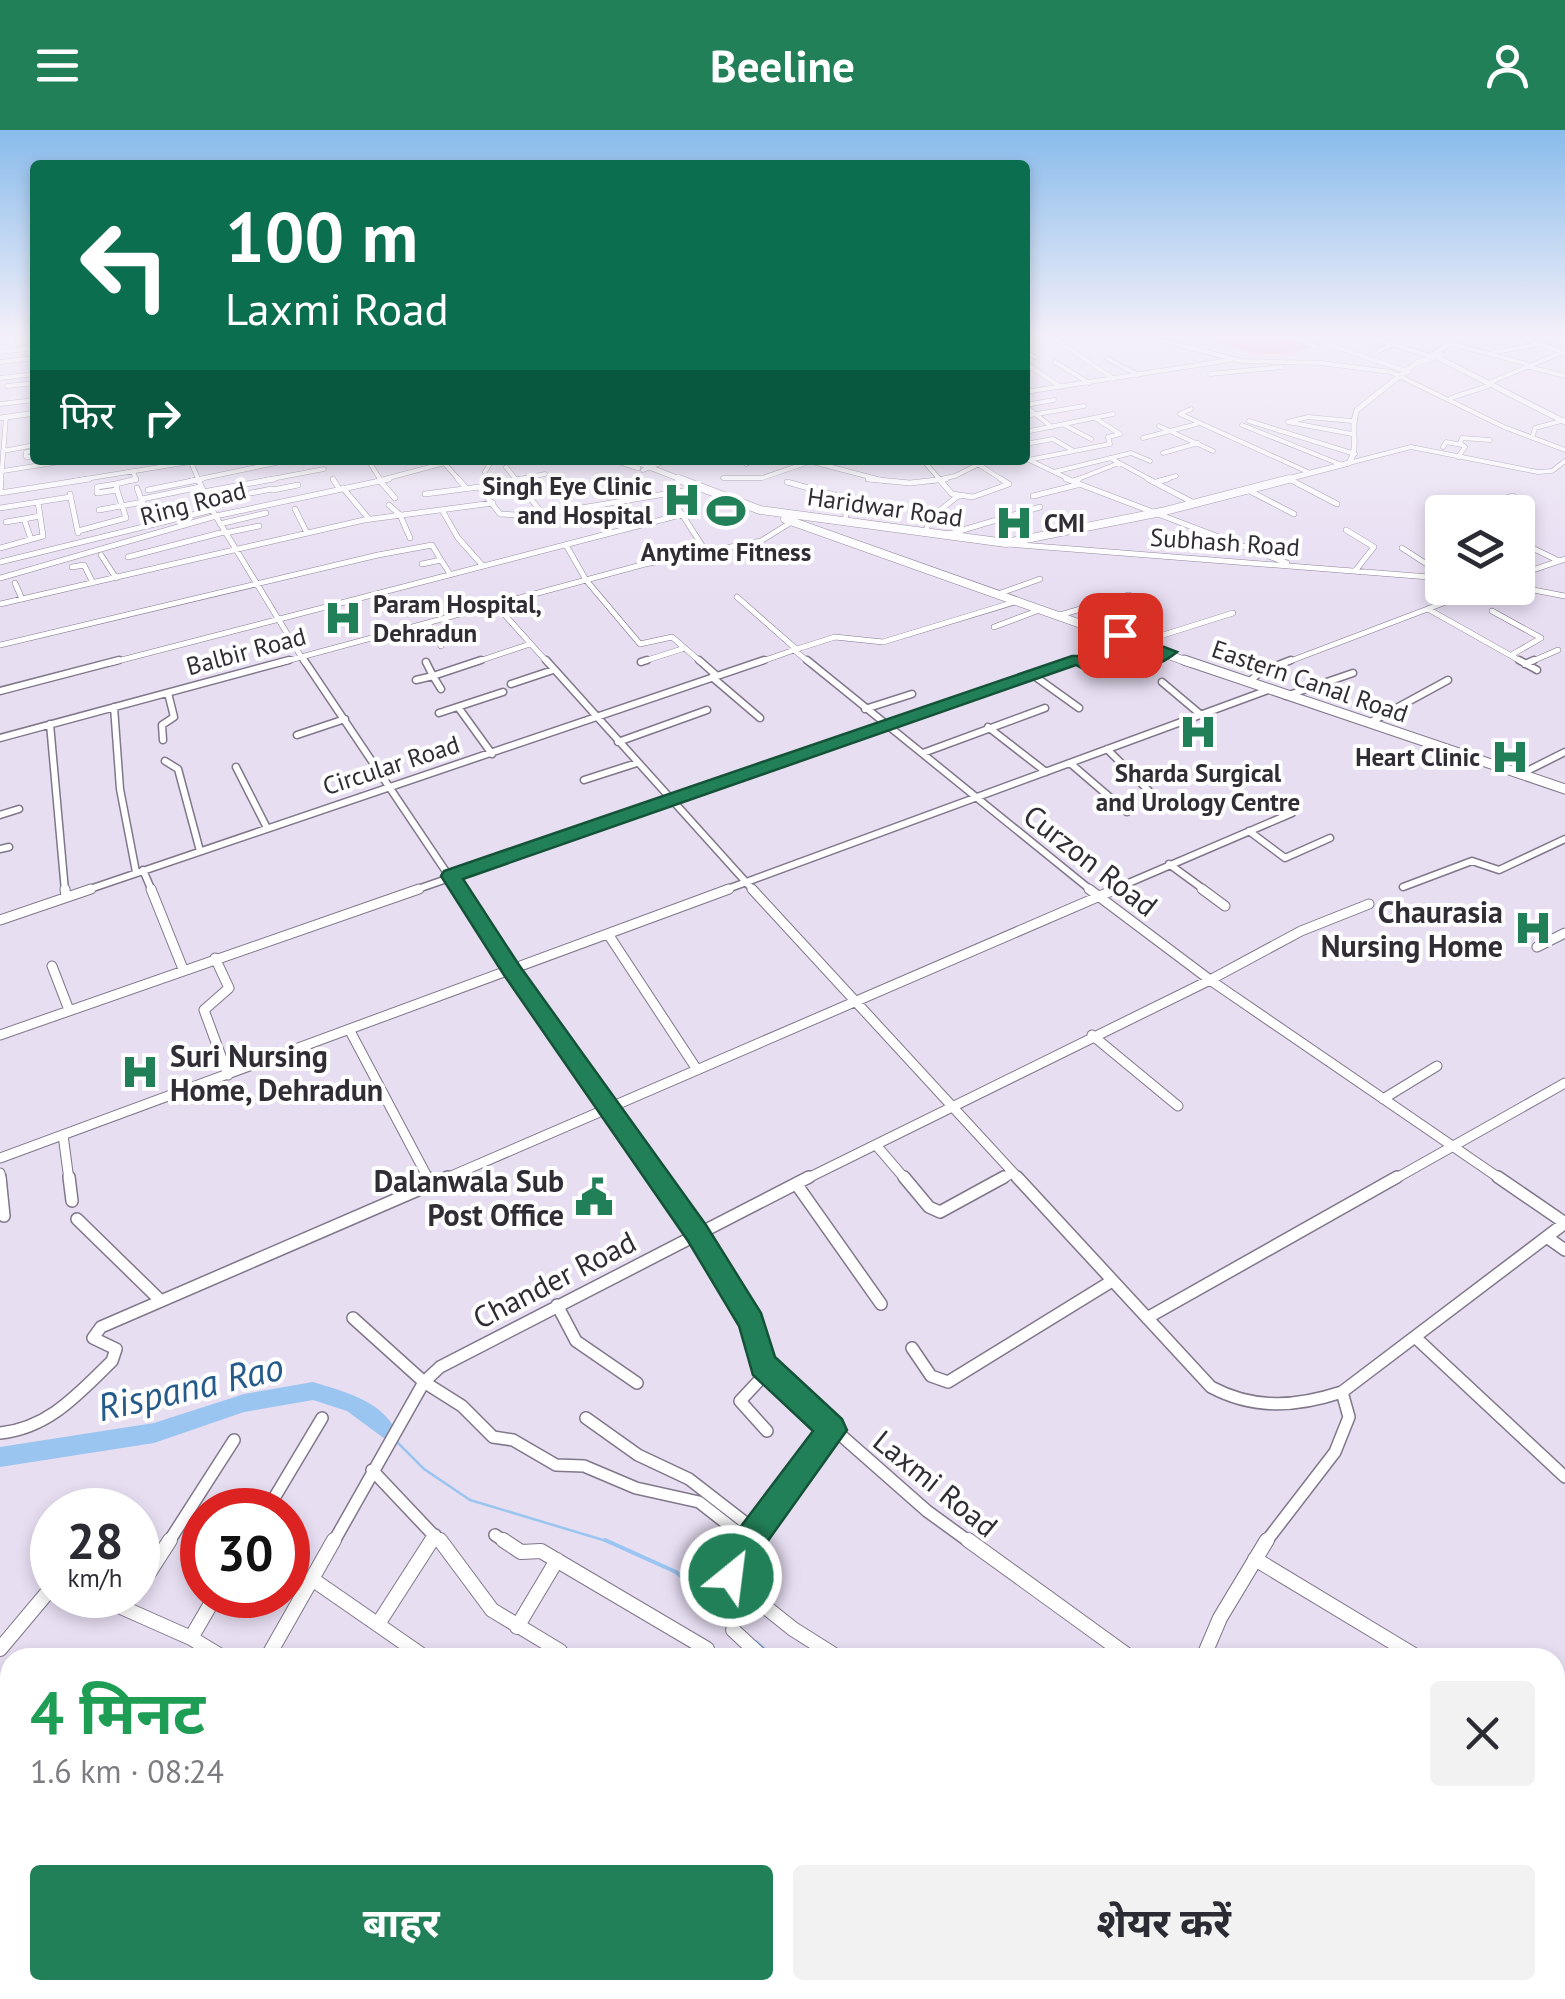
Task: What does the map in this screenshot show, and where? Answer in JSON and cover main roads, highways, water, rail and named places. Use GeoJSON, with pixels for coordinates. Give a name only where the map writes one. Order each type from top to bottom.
{"type":"FeatureCollection","features":[{"type":"Feature","properties":{"kind":"main road","name":"Haridwar Road"},"geometry":{"type":"LineString","coordinates":[[646,469],[758,510],[1006,543],[1196,504],[1345,464],[1355,454],[1352,423]]}},
{"type":"Feature","properties":{"kind":"main road"},"geometry":{"type":"LineString","coordinates":[[632,465],[646,469]]}},
{"type":"Feature","properties":{"kind":"main road"},"geometry":{"type":"LineString","coordinates":[[639,465],[646,469]]}},
{"type":"Feature","properties":{"kind":"main road"},"geometry":{"type":"LineString","coordinates":[[758,510],[826,534]]}},
{"type":"Feature","properties":{"kind":"main road","name":"Eastern Canal Road"},"geometry":{"type":"LineString","coordinates":[[758,510],[1268,690],[1565,789]]}},
{"type":"Feature","properties":{"kind":"waterway","name":"Rispana Rao"},"geometry":{"type":"LineString","coordinates":[[0,1457],[154,1433],[244,1403],[313,1391],[353,1404],[385,1429]]}},
{"type":"Feature","properties":{"kind":"waterway"},"geometry":{"type":"LineString","coordinates":[[396,1441],[424,1469],[470,1500],[609,1542]]}},
{"type":"Feature","properties":{"kind":"waterway"},"geometry":{"type":"LineString","coordinates":[[605,1540],[609,1542]]}},
{"type":"Feature","properties":{"kind":"waterway"},"geometry":{"type":"LineString","coordinates":[[609,1542],[613,1543]]}},
{"type":"Feature","properties":{"kind":"waterway"},"geometry":{"type":"LineString","coordinates":[[609,1542],[676,1572],[735,1624]]}},
{"type":"Feature","properties":{"kind":"waterway"},"geometry":{"type":"LineString","coordinates":[[756,1642],[763,1648]]}},
{"type":"Feature","properties":{"kind":"place","name":"Singh Eye Clinic and Hospital"},"geometry":{"type":"Point","coordinates":[682,500]}},
{"type":"Feature","properties":{"kind":"place","name":"Anytime Fitness"},"geometry":{"type":"Point","coordinates":[726,511]}},
{"type":"Feature","properties":{"kind":"place","name":"CMI"},"geometry":{"type":"Point","coordinates":[1014,523]}},
{"type":"Feature","properties":{"kind":"place","name":"Param Hospital, Dehradun"},"geometry":{"type":"Point","coordinates":[343,618]}},
{"type":"Feature","properties":{"kind":"place","name":"Sharda Surgical and Urology Centre"},"geometry":{"type":"Point","coordinates":[1198,732]}},
{"type":"Feature","properties":{"kind":"place","name":"Heart Clinic"},"geometry":{"type":"Point","coordinates":[1510,757]}},
{"type":"Feature","properties":{"kind":"place","name":"Chaurasia Nursing Home"},"geometry":{"type":"Point","coordinates":[1533,928]}},
{"type":"Feature","properties":{"kind":"place","name":"Suri Nursing Home, Dehradun"},"geometry":{"type":"Point","coordinates":[140,1072]}},
{"type":"Feature","properties":{"kind":"place","name":"Dalanwala Sub Post Office"},"geometry":{"type":"Point","coordinates":[594,1197]}}]}
